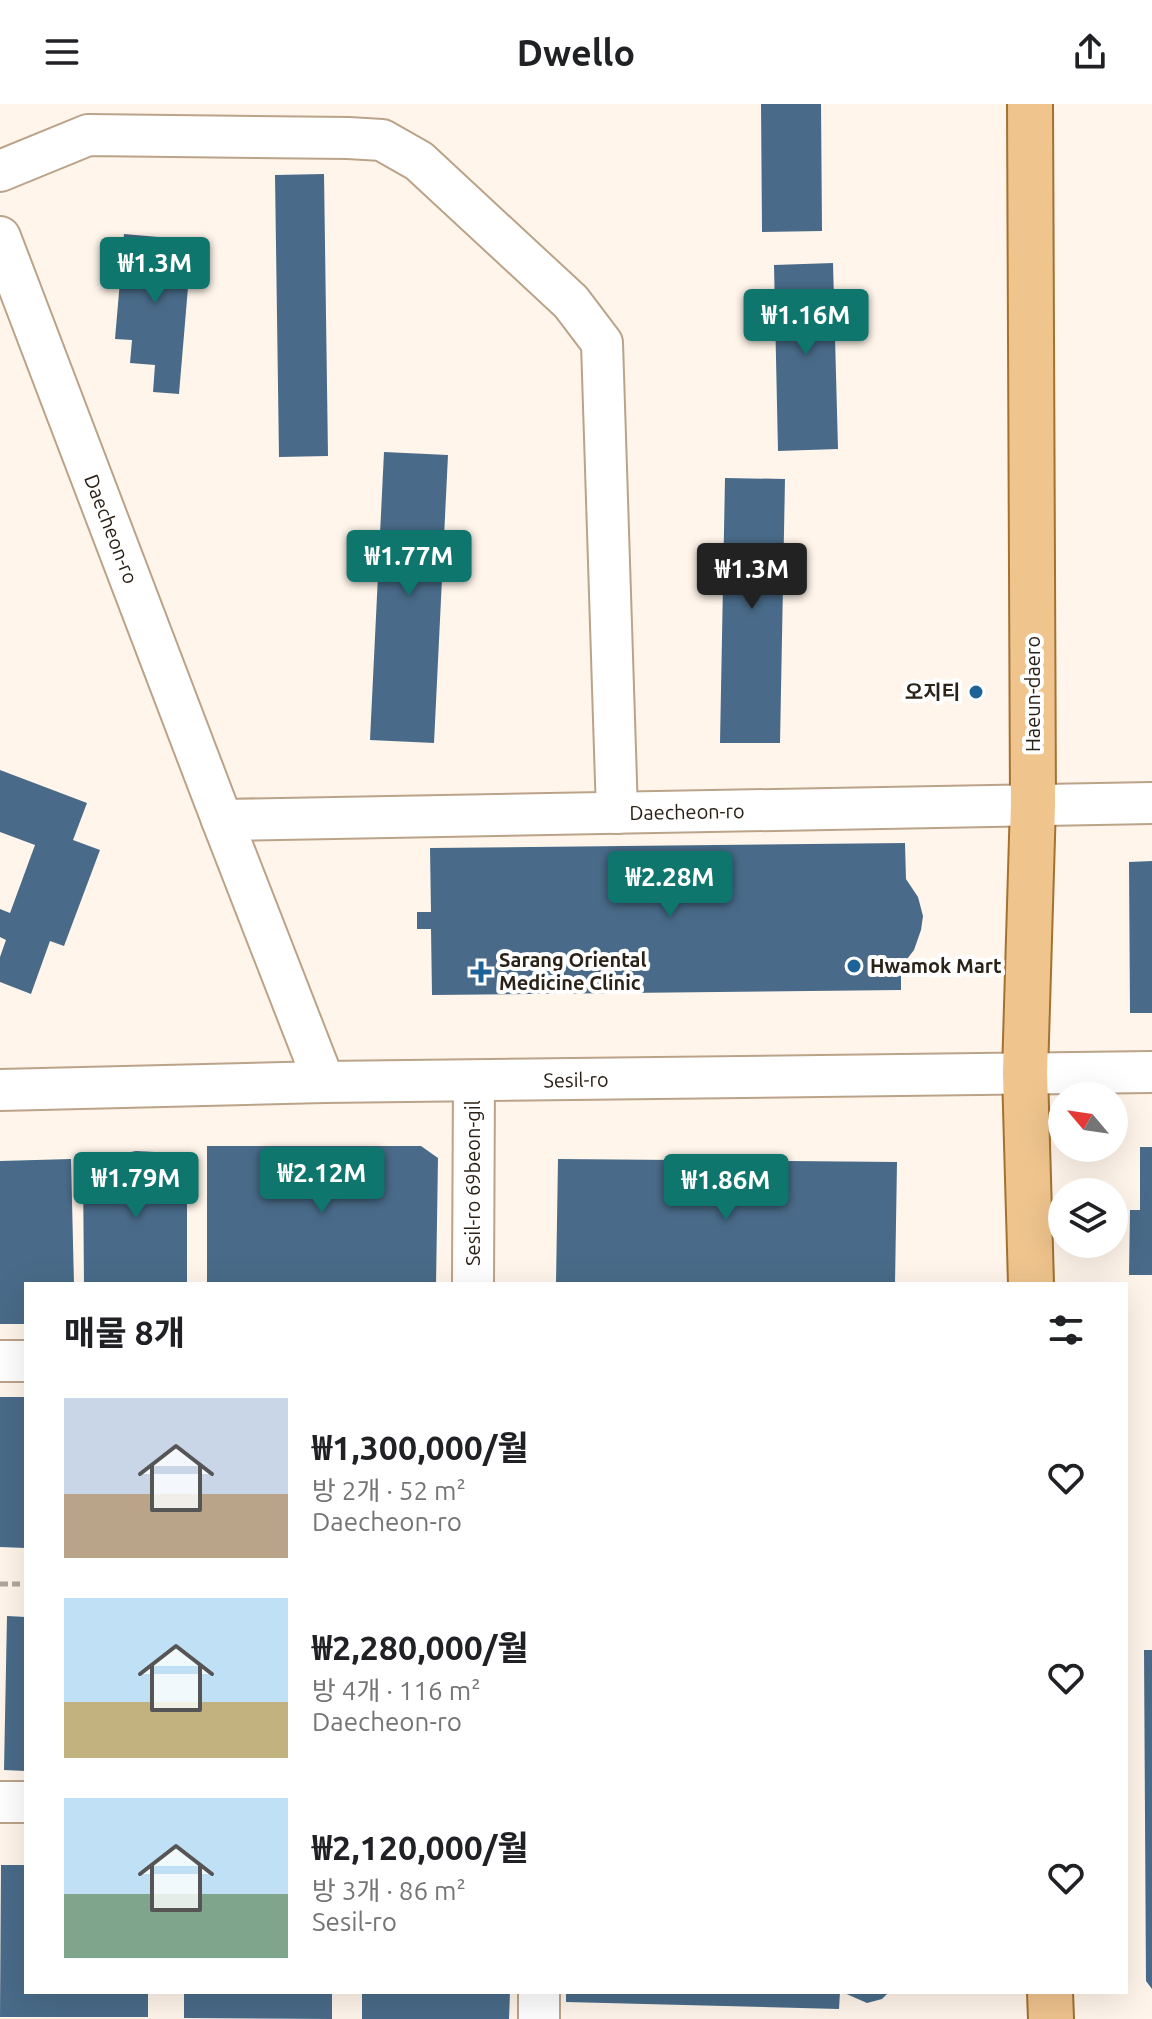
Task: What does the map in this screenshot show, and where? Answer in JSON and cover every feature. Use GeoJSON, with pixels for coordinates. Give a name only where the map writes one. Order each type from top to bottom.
{"type":"FeatureCollection","features":[{"type":"Feature","properties":{"kind":"main road","name":"Haeun-daero"},"geometry":{"type":"LineString","coordinates":[[1030,104],[1033,804],[1025,1073],[1031,1282]]}},
{"type":"Feature","properties":{"kind":"main road"},"geometry":{"type":"LineString","coordinates":[[1050,1994],[1051,2019]]}},
{"type":"Feature","properties":{"kind":"street"},"geometry":{"type":"LineString","coordinates":[[0,171],[88,135],[382,140],[419,161],[571,302],[602,343],[617,813]]}},
{"type":"Feature","properties":{"kind":"street","name":"Daecheon-ro"},"geometry":{"type":"LineString","coordinates":[[0,237],[15,321],[222,820],[324,1082]]}},
{"type":"Feature","properties":{"kind":"street","name":"Daecheon-ro"},"geometry":{"type":"LineString","coordinates":[[222,820],[1152,803]]}},
{"type":"Feature","properties":{"kind":"street","name":"Sesil-ro"},"geometry":{"type":"LineString","coordinates":[[0,1090],[324,1082],[1152,1072]]}},
{"type":"Feature","properties":{"kind":"street","name":"Sesil-ro 69beon-gil"},"geometry":{"type":"LineString","coordinates":[[473,1282],[474,1081]]}},
{"type":"Feature","properties":{"kind":"street"},"geometry":{"type":"LineString","coordinates":[[0,1361],[24,1361]]}},
{"type":"Feature","properties":{"kind":"street"},"geometry":{"type":"LineString","coordinates":[[0,1802],[24,1802]]}},
{"type":"Feature","properties":{"kind":"street"},"geometry":{"type":"LineString","coordinates":[[539,1994],[539,2019]]}},
{"type":"Feature","properties":{"kind":"path"},"geometry":{"type":"LineString","coordinates":[[0,1584],[24,1584]]}},
{"type":"Feature","properties":{"kind":"building"},"geometry":{"type":"Polygon","coordinates":[[[761,104],[821,104],[822,231],[762,232],[761,104]]]}},
{"type":"Feature","properties":{"kind":"building"},"geometry":{"type":"Polygon","coordinates":[[[324,174],[328,456],[279,457],[275,175],[324,174]]]}},
{"type":"Feature","properties":{"kind":"building"},"geometry":{"type":"Polygon","coordinates":[[[124,234],[192,240],[179,394],[153,392],[155,365],[130,363],[132,340],[115,339],[124,234]]]}},
{"type":"Feature","properties":{"kind":"building"},"geometry":{"type":"Polygon","coordinates":[[[833,263],[838,449],[778,451],[774,265],[833,263]]]}},
{"type":"Feature","properties":{"kind":"building"},"geometry":{"type":"Polygon","coordinates":[[[384,452],[448,455],[434,743],[370,740],[384,452]]]}},
{"type":"Feature","properties":{"kind":"building"},"geometry":{"type":"Polygon","coordinates":[[[725,478],[785,479],[780,743],[720,743],[725,478]]]}},
{"type":"Feature","properties":{"kind":"building"},"geometry":{"type":"Polygon","coordinates":[[[0,770],[87,803],[73,840],[100,850],[64,946],[50,941],[31,994],[0,982],[0,957],[6,940],[0,937],[0,909],[10,913],[35,845],[0,832],[0,770]]]}},
{"type":"Feature","properties":{"kind":"building"},"geometry":{"type":"Polygon","coordinates":[[[905,843],[906,879],[918,897],[923,916],[914,950],[901,967],[901,990],[432,995],[431,929],[417,929],[417,912],[431,912],[430,848],[905,843]]]}},
{"type":"Feature","properties":{"kind":"building"},"geometry":{"type":"Polygon","coordinates":[[[1152,861],[1152,1013],[1130,1013],[1129,862],[1152,861]]]}},
{"type":"Feature","properties":{"kind":"building"},"geometry":{"type":"Polygon","coordinates":[[[207,1146],[421,1146],[438,1158],[436,1282],[207,1282],[207,1146]]]}},
{"type":"Feature","properties":{"kind":"building"},"geometry":{"type":"Polygon","coordinates":[[[1140,1147],[1152,1147],[1152,1275],[1129,1275],[1130,1210],[1140,1210],[1140,1147]]]}},
{"type":"Feature","properties":{"kind":"building"},"geometry":{"type":"Polygon","coordinates":[[[136,1151],[155,1152],[166,1157],[187,1156],[187,1282],[84,1282],[83,1168],[88,1161],[96,1161],[100,1172],[108,1161],[136,1151]]]}},
{"type":"Feature","properties":{"kind":"building"},"geometry":{"type":"Polygon","coordinates":[[[71,1159],[74,1282],[24,1282],[24,1324],[0,1324],[0,1161],[71,1159]]]}},
{"type":"Feature","properties":{"kind":"building"},"geometry":{"type":"Polygon","coordinates":[[[558,1159],[897,1162],[895,1282],[556,1282],[558,1159]]]}},
{"type":"Feature","properties":{"kind":"building"},"geometry":{"type":"Polygon","coordinates":[[[0,1397],[24,1397],[24,1548],[0,1547],[0,1397]]]}},
{"type":"Feature","properties":{"kind":"building"},"geometry":{"type":"Polygon","coordinates":[[[7,1616],[24,1617],[24,1771],[4,1770],[7,1616]]]}},
{"type":"Feature","properties":{"kind":"building"},"geometry":{"type":"Polygon","coordinates":[[[1144,1650],[1152,1650],[1152,1989],[1146,1981],[1144,1650]]]}},
{"type":"Feature","properties":{"kind":"building"},"geometry":{"type":"Polygon","coordinates":[[[1,1865],[24,1865],[24,1994],[148,1994],[148,2017],[0,2017],[1,1865]]]}},
{"type":"Feature","properties":{"kind":"building"},"geometry":{"type":"Polygon","coordinates":[[[184,1994],[332,1994],[332,2019],[184,2018],[184,1994]]]}},
{"type":"Feature","properties":{"kind":"building"},"geometry":{"type":"Polygon","coordinates":[[[362,1994],[510,1994],[509,2019],[362,2019],[362,1994]]]}},
{"type":"Feature","properties":{"kind":"building"},"geometry":{"type":"Polygon","coordinates":[[[566,1994],[840,1994],[839,2009],[566,2002],[566,1994]]]}},
{"type":"Feature","properties":{"kind":"building"},"geometry":{"type":"Polygon","coordinates":[[[847,1994],[887,1994],[882,1999],[867,2003],[847,1994]]]}},
{"type":"Feature","properties":{"kind":"place","name":"오지티"},"geometry":{"type":"Point","coordinates":[976,692]}},
{"type":"Feature","properties":{"kind":"place","name":"Hwamok Mart"},"geometry":{"type":"Point","coordinates":[854,966]}},
{"type":"Feature","properties":{"kind":"place","name":"Sarang Oriental Medicine Clinic"},"geometry":{"type":"Point","coordinates":[481,972]}}]}
